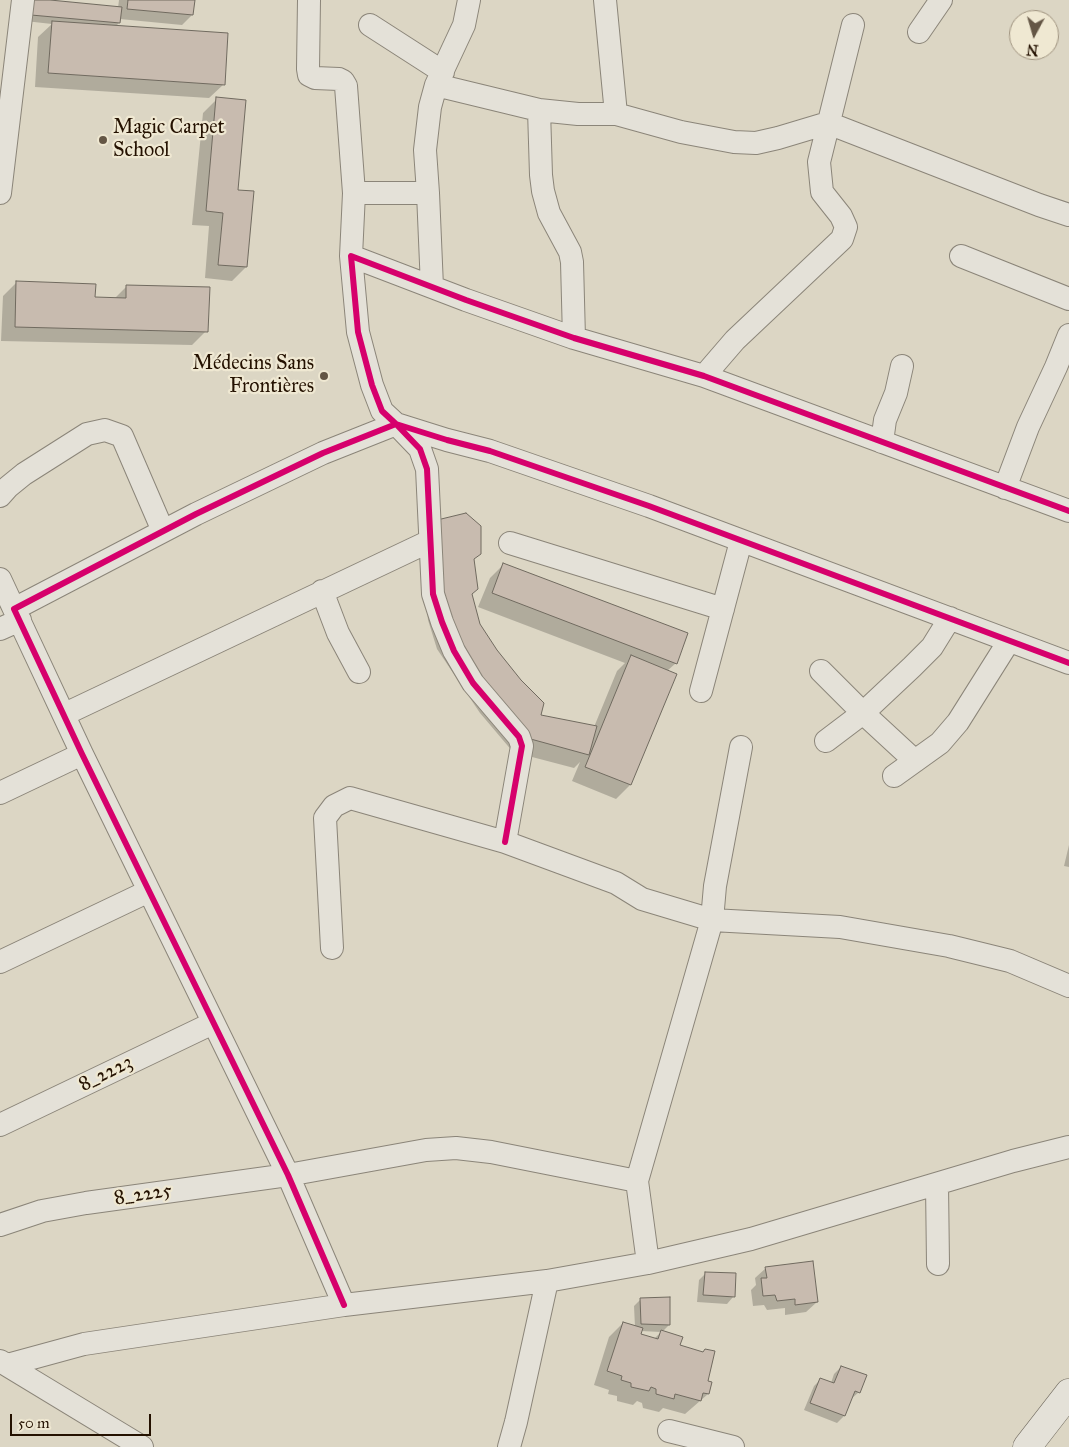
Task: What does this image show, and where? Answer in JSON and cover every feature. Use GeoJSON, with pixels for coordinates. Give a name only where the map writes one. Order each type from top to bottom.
{"type":"FeatureCollection","features":[{"type":"Feature","properties":{"kind":"street"},"geometry":{"type":"LineString","coordinates":[[0,194],[3,142],[23,0]]}},
{"type":"Feature","properties":{"kind":"street"},"geometry":{"type":"LineString","coordinates":[[309,0],[308,70],[310,75],[315,78],[340,79],[346,86],[354,193],[351,256],[358,332],[372,386],[382,410],[420,449],[426,469],[434,594],[442,622],[454,651],[473,683],[519,737],[522,746],[504,842]]}},
{"type":"Feature","properties":{"kind":"street"},"geometry":{"type":"LineString","coordinates":[[432,287],[425,150],[426,135],[430,107],[464,25],[469,0]]}},
{"type":"Feature","properties":{"kind":"street"},"geometry":{"type":"LineString","coordinates":[[605,0],[616,114]]}},
{"type":"Feature","properties":{"kind":"street"},"geometry":{"type":"LineString","coordinates":[[919,32],[942,0]]}},
{"type":"Feature","properties":{"kind":"street"},"geometry":{"type":"LineString","coordinates":[[370,25],[440,79],[539,110],[578,114],[616,114],[673,130],[734,142],[756,143],[828,122],[1069,215]]}},
{"type":"Feature","properties":{"kind":"street"},"geometry":{"type":"LineString","coordinates":[[704,376],[735,340],[842,238],[846,227],[841,216],[822,192],[819,162],[853,26]]}},
{"type":"Feature","properties":{"kind":"street"},"geometry":{"type":"LineString","coordinates":[[539,110],[540,175],[543,191],[549,214],[570,252],[572,262],[574,338]]}},
{"type":"Feature","properties":{"kind":"street"},"geometry":{"type":"LineString","coordinates":[[354,193],[428,193]]}},
{"type":"Feature","properties":{"kind":"street"},"geometry":{"type":"LineString","coordinates":[[351,256],[466,300],[574,338],[704,376],[1069,511]]}},
{"type":"Feature","properties":{"kind":"street"},"geometry":{"type":"LineString","coordinates":[[961,256],[1069,299]]}},
{"type":"Feature","properties":{"kind":"street"},"geometry":{"type":"LineString","coordinates":[[1004,488],[1028,427],[1063,369],[1069,335]]}},
{"type":"Feature","properties":{"kind":"street"},"geometry":{"type":"LineString","coordinates":[[882,442],[886,420],[896,393],[902,366]]}},
{"type":"Feature","properties":{"kind":"street"},"geometry":{"type":"LineString","coordinates":[[11,619],[163,531],[196,514],[324,453],[396,424],[446,440],[490,450],[1069,663]]}},
{"type":"Feature","properties":{"kind":"street"},"geometry":{"type":"LineString","coordinates":[[0,496],[24,474],[87,434],[105,430],[122,436],[163,531]]}},
{"type":"Feature","properties":{"kind":"street"},"geometry":{"type":"LineString","coordinates":[[65,714],[430,541]]}},
{"type":"Feature","properties":{"kind":"street"},"geometry":{"type":"LineString","coordinates":[[700,691],[741,541]]}},
{"type":"Feature","properties":{"kind":"street"},"geometry":{"type":"LineString","coordinates":[[510,542],[723,609]]}},
{"type":"Feature","properties":{"kind":"street"},"geometry":{"type":"LineString","coordinates":[[0,579],[11,619],[65,714],[82,754],[288,1175],[344,1305]]}},
{"type":"Feature","properties":{"kind":"street"},"geometry":{"type":"LineString","coordinates":[[322,591],[338,633],[359,672]]}},
{"type":"Feature","properties":{"kind":"street"},"geometry":{"type":"LineString","coordinates":[[826,741],[863,713],[932,647],[950,618]]}},
{"type":"Feature","properties":{"kind":"street"},"geometry":{"type":"LineString","coordinates":[[894,776],[940,743],[958,722],[1010,640]]}},
{"type":"Feature","properties":{"kind":"street"},"geometry":{"type":"LineString","coordinates":[[821,670],[863,713],[915,760]]}},
{"type":"Feature","properties":{"kind":"street"},"geometry":{"type":"LineString","coordinates":[[648,1263],[638,1181],[712,920],[715,886],[741,747]]}},
{"type":"Feature","properties":{"kind":"street"},"geometry":{"type":"LineString","coordinates":[[0,793],[82,754]]}},
{"type":"Feature","properties":{"kind":"street"},"geometry":{"type":"LineString","coordinates":[[332,948],[325,818],[334,806],[350,798],[504,842],[606,879],[642,899],[712,920],[840,927],[949,946],[1010,961],[1069,986]]}},
{"type":"Feature","properties":{"kind":"street"},"geometry":{"type":"LineString","coordinates":[[0,962],[149,891]]}},
{"type":"Feature","properties":{"kind":"street","name":"8_2223"},"geometry":{"type":"LineString","coordinates":[[0,1125],[213,1022]]}},
{"type":"Feature","properties":{"kind":"street"},"geometry":{"type":"LineString","coordinates":[[4,1363],[84,1344],[344,1305],[547,1281],[648,1263],[751,1239],[1013,1161],[1069,1147]]}},
{"type":"Feature","properties":{"kind":"street","name":"8_2225"},"geometry":{"type":"LineString","coordinates":[[0,1225],[42,1211],[86,1203],[288,1175],[426,1150],[456,1148],[490,1152],[638,1181]]}},
{"type":"Feature","properties":{"kind":"street"},"geometry":{"type":"LineString","coordinates":[[937,1184],[938,1264]]}},
{"type":"Feature","properties":{"kind":"street"},"geometry":{"type":"LineString","coordinates":[[509,1447],[547,1281]]}},
{"type":"Feature","properties":{"kind":"street"},"geometry":{"type":"LineString","coordinates":[[4,1363],[142,1447]]}},
{"type":"Feature","properties":{"kind":"street"},"geometry":{"type":"LineString","coordinates":[[1027,1447],[1069,1393]]}},
{"type":"Feature","properties":{"kind":"street"},"geometry":{"type":"LineString","coordinates":[[669,1431],[733,1447]]}},
{"type":"Feature","properties":{"kind":"building"},"geometry":{"type":"Polygon","coordinates":[[[33,0],[122,7],[120,23],[31,15],[33,0]]]}},
{"type":"Feature","properties":{"kind":"building"},"geometry":{"type":"Polygon","coordinates":[[[128,0],[195,0],[193,15],[127,9],[128,0]]]}},
{"type":"Feature","properties":{"kind":"building"},"geometry":{"type":"Polygon","coordinates":[[[52,21],[228,33],[225,85],[48,73],[52,21]]]}},
{"type":"Feature","properties":{"kind":"building"},"geometry":{"type":"Polygon","coordinates":[[[216,97],[246,100],[238,190],[254,191],[247,267],[218,265],[223,213],[206,211],[216,97]]]}},
{"type":"Feature","properties":{"kind":"building"},"geometry":{"type":"Polygon","coordinates":[[[16,281],[96,284],[95,297],[126,298],[126,285],[210,287],[208,332],[15,327],[16,281]]]}},
{"type":"Feature","properties":{"kind":"building"},"geometry":{"type":"Polygon","coordinates":[[[466,513],[481,526],[481,554],[474,559],[478,589],[472,594],[480,624],[497,650],[521,680],[544,703],[541,715],[597,726],[589,755],[527,738],[450,634],[433,521],[466,513]]]}},
{"type":"Feature","properties":{"kind":"building"},"geometry":{"type":"Polygon","coordinates":[[[503,563],[688,633],[677,664],[492,593],[503,563]]]}},
{"type":"Feature","properties":{"kind":"building"},"geometry":{"type":"Polygon","coordinates":[[[631,655],[677,674],[631,785],[585,767],[631,655]]]}},
{"type":"Feature","properties":{"kind":"building"},"geometry":{"type":"Polygon","coordinates":[[[813,1261],[818,1302],[795,1305],[795,1299],[777,1301],[775,1295],[763,1296],[761,1278],[767,1278],[765,1267],[813,1261]]]}},
{"type":"Feature","properties":{"kind":"building"},"geometry":{"type":"Polygon","coordinates":[[[705,1272],[736,1273],[735,1297],[703,1295],[705,1272]]]}},
{"type":"Feature","properties":{"kind":"building"},"geometry":{"type":"Polygon","coordinates":[[[670,1297],[670,1325],[641,1324],[640,1298],[670,1297]]]}},
{"type":"Feature","properties":{"kind":"building"},"geometry":{"type":"Polygon","coordinates":[[[623,1322],[643,1328],[641,1334],[658,1339],[661,1330],[683,1337],[680,1345],[703,1352],[705,1349],[715,1351],[708,1381],[712,1382],[709,1394],[703,1393],[701,1401],[675,1394],[674,1399],[656,1394],[656,1389],[651,1387],[649,1391],[631,1387],[631,1383],[621,1380],[622,1376],[607,1371],[623,1322]]]}},
{"type":"Feature","properties":{"kind":"building"},"geometry":{"type":"Polygon","coordinates":[[[841,1366],[867,1375],[860,1393],[855,1391],[845,1416],[810,1403],[820,1378],[834,1383],[841,1366]]]}},
{"type":"Feature","properties":{"kind":"cycle path"},"geometry":{"type":"LineString","coordinates":[[1069,511],[704,376],[574,338],[466,300],[351,256],[358,332],[372,385],[382,411],[396,424],[490,451],[649,506],[1069,663]]}},
{"type":"Feature","properties":{"kind":"cycle path"},"geometry":{"type":"LineString","coordinates":[[344,1305],[288,1175],[82,754],[14,609],[196,514],[323,453],[396,424],[420,449],[427,469],[433,594],[442,622],[454,651],[473,683],[519,737],[522,746],[505,842]]}},
{"type":"Feature","properties":{"kind":"place","name":"Magic Carpet School"},"geometry":{"type":"Point","coordinates":[103,140]}},
{"type":"Feature","properties":{"kind":"place","name":"Médecins Sans Frontières"},"geometry":{"type":"Point","coordinates":[324,376]}}]}
